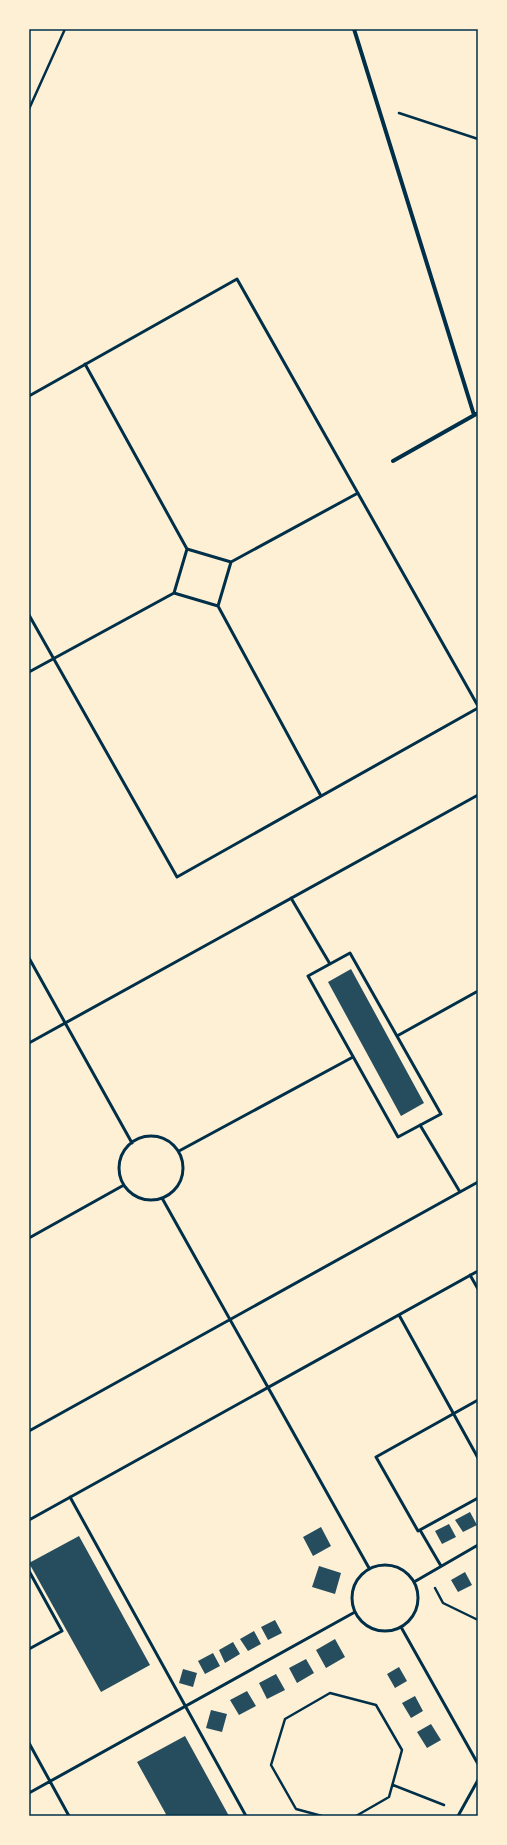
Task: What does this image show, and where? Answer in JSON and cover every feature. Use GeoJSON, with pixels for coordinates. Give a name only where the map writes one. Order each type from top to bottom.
{"type":"FeatureCollection","features":[{"type":"Feature","properties":{"kind":"street"},"geometry":{"type":"LineString","coordinates":[[354,29],[476,414],[393,461]]}},
{"type":"Feature","properties":{"kind":"lane"},"geometry":{"type":"LineString","coordinates":[[29,396],[237,279],[478,707],[177,878],[29,615]]}},
{"type":"Feature","properties":{"kind":"lane"},"geometry":{"type":"LineString","coordinates":[[86,364],[187,549],[230,562],[358,493]]}},
{"type":"Feature","properties":{"kind":"lane"},"geometry":{"type":"LineString","coordinates":[[29,672],[174,593],[187,549]]}},
{"type":"Feature","properties":{"kind":"lane"},"geometry":{"type":"LineString","coordinates":[[230,562],[218,606],[321,796]]}},
{"type":"Feature","properties":{"kind":"lane"},"geometry":{"type":"LineString","coordinates":[[174,593],[218,606]]}},
{"type":"Feature","properties":{"kind":"lane"},"geometry":{"type":"LineString","coordinates":[[29,1043],[478,795]]}},
{"type":"Feature","properties":{"kind":"lane"},"geometry":{"type":"LineString","coordinates":[[291,898],[330,964]]}},
{"type":"Feature","properties":{"kind":"lane"},"geometry":{"type":"LineString","coordinates":[[350,953],[440,1114],[398,1137],[308,976],[330,964],[350,953]]}},
{"type":"Feature","properties":{"kind":"lane"},"geometry":{"type":"LineString","coordinates":[[29,958],[132,1143]]}},
{"type":"Feature","properties":{"kind":"lane"},"geometry":{"type":"LineString","coordinates":[[397,1036],[478,990]]}},
{"type":"Feature","properties":{"kind":"lane"},"geometry":{"type":"LineString","coordinates":[[179,1151],[353,1057]]}},
{"type":"Feature","properties":{"kind":"lane"},"geometry":{"type":"LineString","coordinates":[[420,1125],[460,1192]]}},
{"type":"Feature","properties":{"kind":"lane"},"geometry":{"type":"LineString","coordinates":[[152,1136],[162,1138],[172,1143],[179,1151],[182,1160],[181,1178],[177,1186],[162,1198],[154,1199],[137,1196],[124,1185],[119,1167],[125,1149],[132,1143],[141,1138],[152,1136]]}},
{"type":"Feature","properties":{"kind":"lane"},"geometry":{"type":"LineString","coordinates":[[29,1431],[230,1318],[478,1182]]}},
{"type":"Feature","properties":{"kind":"lane"},"geometry":{"type":"LineString","coordinates":[[29,1238],[124,1185]]}},
{"type":"Feature","properties":{"kind":"lane"},"geometry":{"type":"LineString","coordinates":[[162,1198],[369,1568]]}},
{"type":"Feature","properties":{"kind":"lane"},"geometry":{"type":"LineString","coordinates":[[29,1520],[478,1271]]}},
{"type":"Feature","properties":{"kind":"lane"},"geometry":{"type":"LineString","coordinates":[[470,1275],[478,1289]]}},
{"type":"Feature","properties":{"kind":"lane"},"geometry":{"type":"LineString","coordinates":[[399,1315],[478,1458]]}},
{"type":"Feature","properties":{"kind":"lane"},"geometry":{"type":"LineString","coordinates":[[478,1400],[376,1457],[418,1532],[478,1498]]}},
{"type":"Feature","properties":{"kind":"lane"},"geometry":{"type":"LineString","coordinates":[[70,1497],[246,1816]]}},
{"type":"Feature","properties":{"kind":"lane"},"geometry":{"type":"LineString","coordinates":[[420,1530],[441,1566]]}},
{"type":"Feature","properties":{"kind":"lane"},"geometry":{"type":"LineString","coordinates":[[414,1582],[478,1546]]}},
{"type":"Feature","properties":{"kind":"lane"},"geometry":{"type":"LineString","coordinates":[[379,1565],[389,1565],[399,1568],[414,1582],[418,1602],[410,1620],[401,1627],[380,1631],[365,1624],[355,1612],[352,1592],[355,1582],[361,1574],[369,1568],[379,1565]]}},
{"type":"Feature","properties":{"kind":"lane"},"geometry":{"type":"LineString","coordinates":[[29,1571],[62,1631],[29,1649]]}},
{"type":"Feature","properties":{"kind":"lane"},"geometry":{"type":"LineString","coordinates":[[29,1793],[355,1612]]}},
{"type":"Feature","properties":{"kind":"lane"},"geometry":{"type":"LineString","coordinates":[[401,1627],[478,1764]]}},
{"type":"Feature","properties":{"kind":"lane"},"geometry":{"type":"LineString","coordinates":[[29,1743],[69,1816]]}},
{"type":"Feature","properties":{"kind":"lane"},"geometry":{"type":"LineString","coordinates":[[458,1816],[478,1780]]}},
{"type":"Feature","properties":{"kind":"path"},"geometry":{"type":"LineString","coordinates":[[29,109],[65,29]]}},
{"type":"Feature","properties":{"kind":"path"},"geometry":{"type":"LineString","coordinates":[[378,107],[478,139]]}},
{"type":"Feature","properties":{"kind":"path"},"geometry":{"type":"LineString","coordinates":[[428,1574],[443,1603],[478,1620]]}},
{"type":"Feature","properties":{"kind":"path"},"geometry":{"type":"LineString","coordinates":[[322,1816],[296,1809],[271,1765],[285,1719],[330,1693],[376,1705],[402,1750],[389,1797],[356,1816]]}},
{"type":"Feature","properties":{"kind":"path"},"geometry":{"type":"LineString","coordinates":[[393,1785],[461,1811]]}},
{"type":"Feature","properties":{"kind":"building"},"geometry":{"type":"Polygon","coordinates":[[[351,969],[424,1103],[401,1116],[328,982],[351,969]]]}},
{"type":"Feature","properties":{"kind":"building"},"geometry":{"type":"Polygon","coordinates":[[[470,1512],[477,1525],[463,1532],[455,1520],[470,1512]]]}},
{"type":"Feature","properties":{"kind":"building"},"geometry":{"type":"Polygon","coordinates":[[[449,1524],[456,1537],[442,1544],[435,1531],[449,1524]]]}},
{"type":"Feature","properties":{"kind":"building"},"geometry":{"type":"Polygon","coordinates":[[[321,1527],[331,1546],[313,1556],[303,1537],[321,1527]]]}},
{"type":"Feature","properties":{"kind":"building"},"geometry":{"type":"Polygon","coordinates":[[[79,1536],[150,1665],[101,1692],[29,1563],[79,1536]]]}},
{"type":"Feature","properties":{"kind":"building"},"geometry":{"type":"Polygon","coordinates":[[[319,1566],[341,1573],[335,1594],[312,1587],[319,1566]]]}},
{"type":"Feature","properties":{"kind":"building"},"geometry":{"type":"Polygon","coordinates":[[[465,1572],[472,1585],[458,1592],[451,1580],[465,1572]]]}},
{"type":"Feature","properties":{"kind":"building"},"geometry":{"type":"Polygon","coordinates":[[[275,1620],[282,1633],[268,1640],[261,1627],[275,1620]]]}},
{"type":"Feature","properties":{"kind":"building"},"geometry":{"type":"Polygon","coordinates":[[[254,1631],[261,1644],[248,1651],[240,1639],[254,1631]]]}},
{"type":"Feature","properties":{"kind":"building"},"geometry":{"type":"Polygon","coordinates":[[[335,1639],[345,1657],[326,1668],[316,1650],[335,1639]]]}},
{"type":"Feature","properties":{"kind":"building"},"geometry":{"type":"Polygon","coordinates":[[[233,1642],[240,1654],[225,1663],[219,1650],[233,1642]]]}},
{"type":"Feature","properties":{"kind":"building"},"geometry":{"type":"Polygon","coordinates":[[[213,1653],[220,1666],[205,1674],[198,1661],[213,1653]]]}},
{"type":"Feature","properties":{"kind":"building"},"geometry":{"type":"Polygon","coordinates":[[[306,1659],[314,1673],[297,1683],[289,1668],[306,1659]]]}},
{"type":"Feature","properties":{"kind":"building"},"geometry":{"type":"Polygon","coordinates":[[[399,1667],[407,1681],[395,1688],[387,1674],[399,1667]]]}},
{"type":"Feature","properties":{"kind":"building"},"geometry":{"type":"Polygon","coordinates":[[[183,1669],[197,1673],[193,1687],[179,1683],[183,1669]]]}},
{"type":"Feature","properties":{"kind":"building"},"geometry":{"type":"Polygon","coordinates":[[[276,1674],[285,1690],[267,1699],[259,1683],[276,1674]]]}},
{"type":"Feature","properties":{"kind":"building"},"geometry":{"type":"Polygon","coordinates":[[[247,1691],[256,1706],[239,1715],[230,1700],[247,1691]]]}},
{"type":"Feature","properties":{"kind":"building"},"geometry":{"type":"Polygon","coordinates":[[[415,1696],[423,1711],[411,1718],[402,1703],[415,1696]]]}},
{"type":"Feature","properties":{"kind":"building"},"geometry":{"type":"Polygon","coordinates":[[[211,1710],[227,1714],[222,1732],[206,1728],[211,1710]]]}},
{"type":"Feature","properties":{"kind":"building"},"geometry":{"type":"Polygon","coordinates":[[[431,1724],[441,1740],[427,1748],[417,1732],[431,1724]]]}},
{"type":"Feature","properties":{"kind":"building"},"geometry":{"type":"Polygon","coordinates":[[[185,1736],[229,1816],[167,1816],[137,1762],[185,1736]]]}}]}
